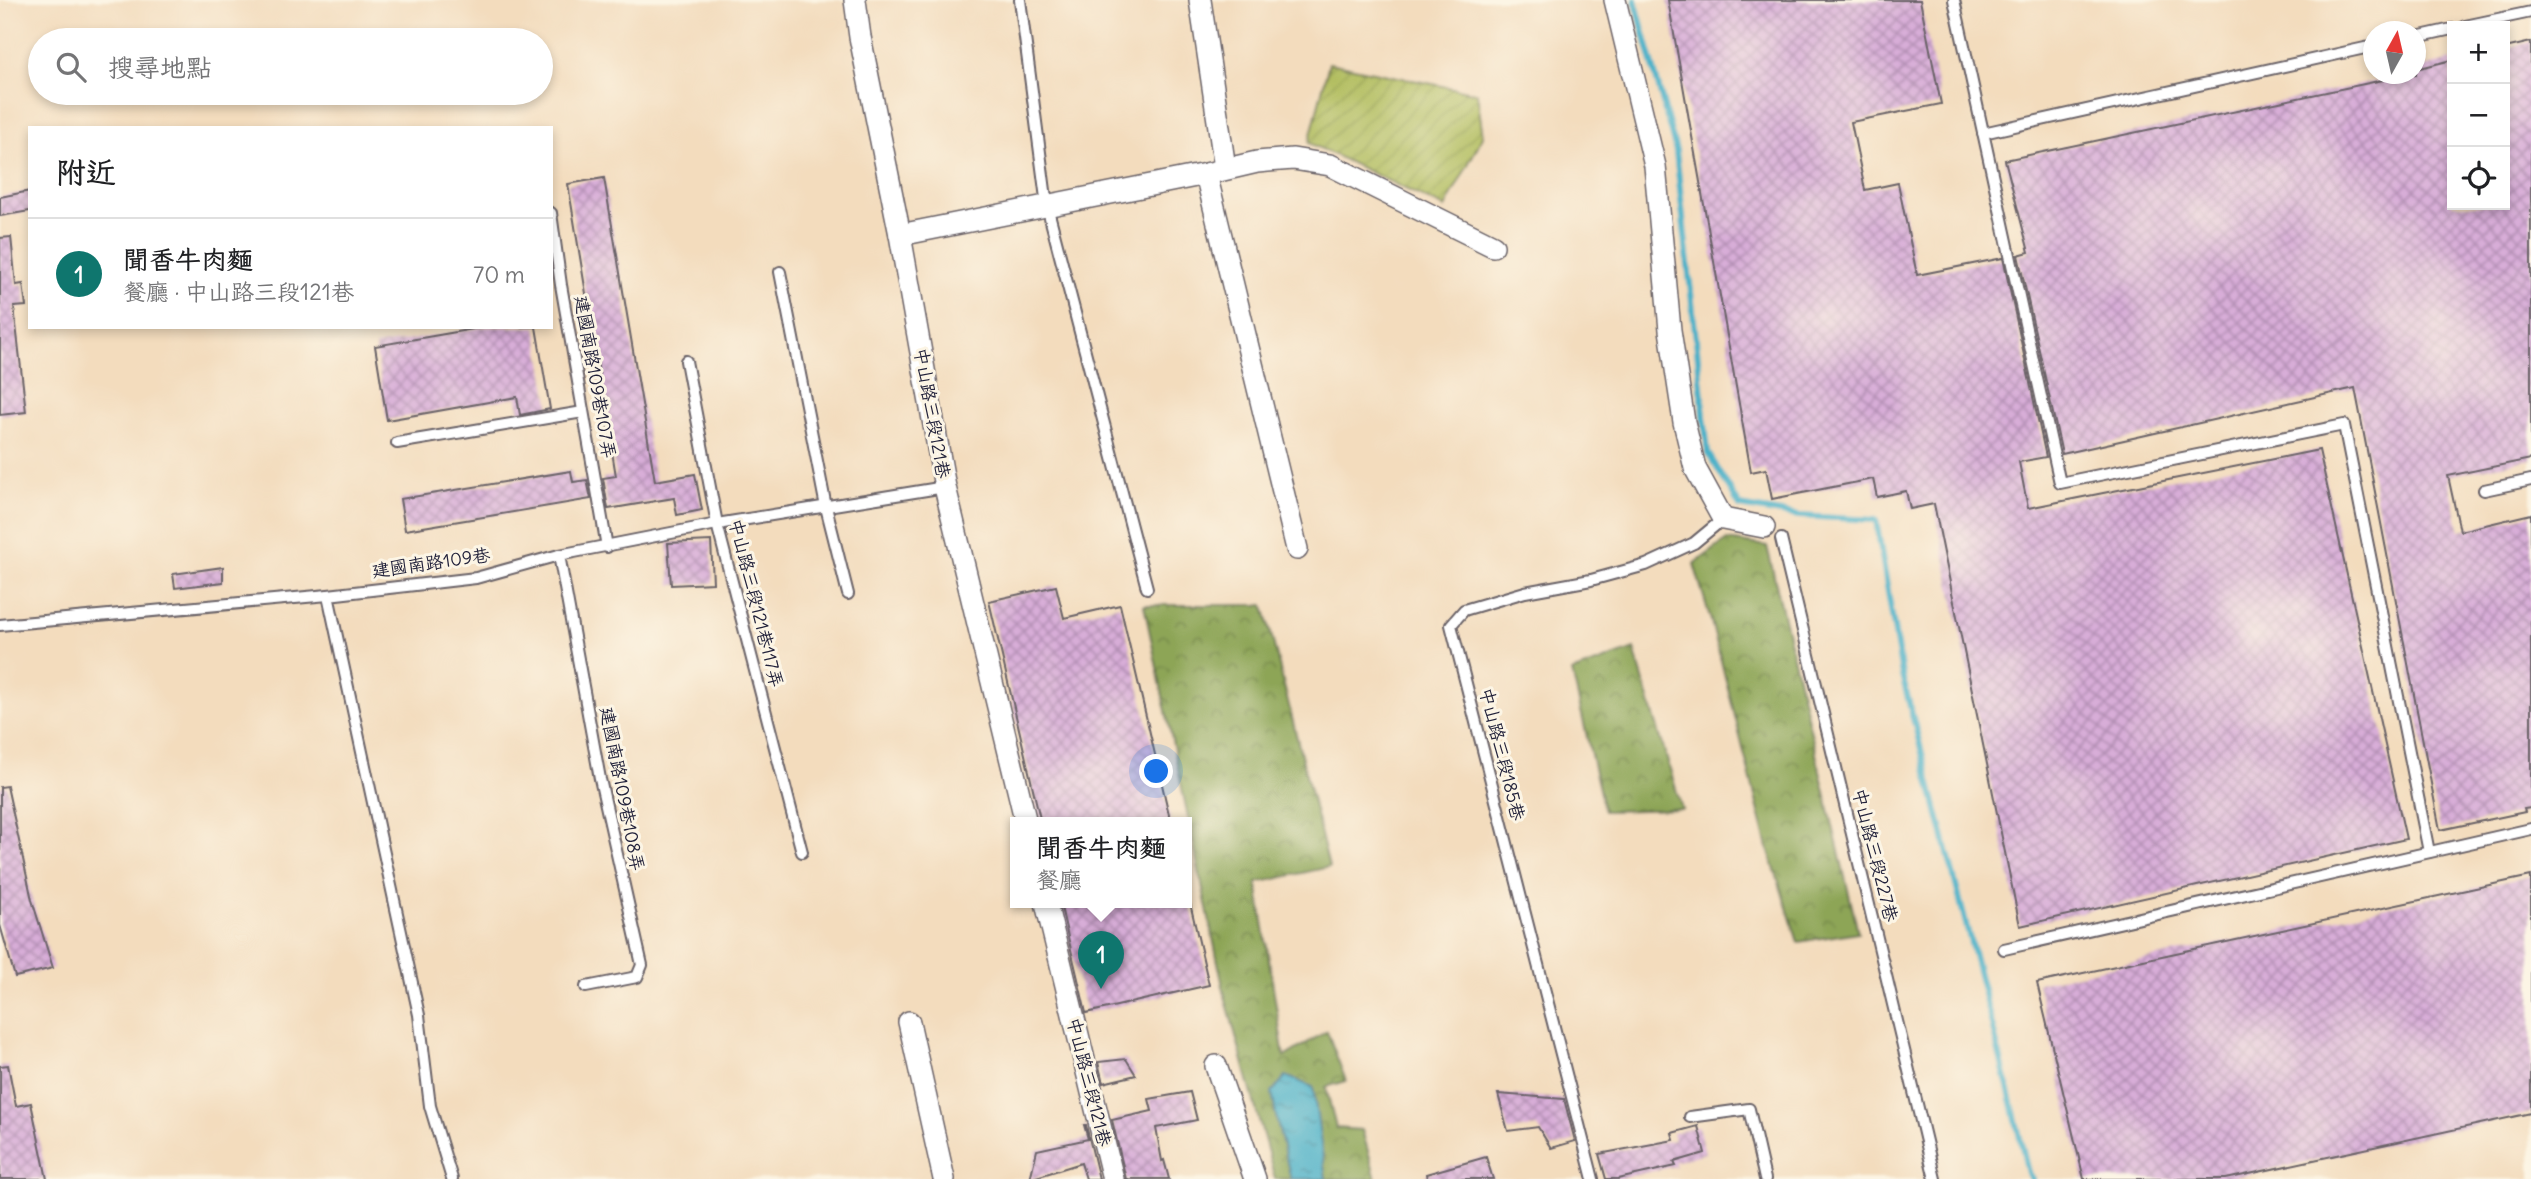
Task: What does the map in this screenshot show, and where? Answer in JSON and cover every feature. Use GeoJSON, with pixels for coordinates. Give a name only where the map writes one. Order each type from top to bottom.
{"type":"FeatureCollection","features":[{"type":"Feature","properties":{"kind":"street","name":"中山路三段121巷"},"geometry":{"type":"LineString","coordinates":[[855,0],[945,487],[1025,817]]}},
{"type":"Feature","properties":{"kind":"street"},"geometry":{"type":"LineString","coordinates":[[1200,0],[1216,171],[1297,548]]}},
{"type":"Feature","properties":{"kind":"street"},"geometry":{"type":"LineString","coordinates":[[1615,0],[1655,166],[1670,330],[1684,422],[1695,468],[1723,519],[1772,533]]}},
{"type":"Feature","properties":{"kind":"street"},"geometry":{"type":"LineString","coordinates":[[900,235],[1216,171],[1293,159],[1331,165],[1493,246]]}},
{"type":"Feature","properties":{"kind":"street","name":"中山路三段121巷"},"geometry":{"type":"LineString","coordinates":[[1047,908],[1112,1179]]}},
{"type":"Feature","properties":{"kind":"street"},"geometry":{"type":"LineString","coordinates":[[909,1022],[944,1179]]}},
{"type":"Feature","properties":{"kind":"street"},"geometry":{"type":"LineString","coordinates":[[1216,1066],[1255,1179]]}},
{"type":"Feature","properties":{"kind":"lane"},"geometry":{"type":"LineString","coordinates":[[1020,0],[1048,206],[1147,588]]}},
{"type":"Feature","properties":{"kind":"lane"},"geometry":{"type":"LineString","coordinates":[[1954,0],[2060,483],[2344,425],[2429,852]]}},
{"type":"Feature","properties":{"kind":"lane"},"geometry":{"type":"LineString","coordinates":[[2489,21],[2531,12]]}},
{"type":"Feature","properties":{"kind":"lane"},"geometry":{"type":"LineString","coordinates":[[2426,35],[2447,30]]}},
{"type":"Feature","properties":{"kind":"lane"},"geometry":{"type":"LineString","coordinates":[[1983,133],[2363,48]]}},
{"type":"Feature","properties":{"kind":"lane","name":"建國南路109巷107弄"},"geometry":{"type":"LineString","coordinates":[[553,242],[556,286],[583,412],[607,547]]}},
{"type":"Feature","properties":{"kind":"lane"},"geometry":{"type":"LineString","coordinates":[[780,272],[826,507],[848,594]]}},
{"type":"Feature","properties":{"kind":"lane","name":"中山路三段121巷117弄"},"geometry":{"type":"LineString","coordinates":[[686,361],[717,524],[802,852]]}},
{"type":"Feature","properties":{"kind":"lane"},"geometry":{"type":"LineString","coordinates":[[397,443],[583,412]]}},
{"type":"Feature","properties":{"kind":"lane"},"geometry":{"type":"LineString","coordinates":[[2484,490],[2531,480]]}},
{"type":"Feature","properties":{"kind":"lane","name":"建國南路109巷"},"geometry":{"type":"LineString","coordinates":[[0,625],[328,595],[476,578],[559,555],[717,524],[945,487]]}},
{"type":"Feature","properties":{"kind":"lane","name":"中山路三段185巷"},"geometry":{"type":"LineString","coordinates":[[1593,1179],[1451,625],[1464,610],[1525,592],[1591,580],[1646,565],[1694,543],[1723,519]]}},
{"type":"Feature","properties":{"kind":"lane","name":"中山路三段227巷"},"geometry":{"type":"LineString","coordinates":[[1772,533],[1935,1179]]}},
{"type":"Feature","properties":{"kind":"lane","name":"建國南路109巷108弄"},"geometry":{"type":"LineString","coordinates":[[559,555],[600,779],[642,965],[637,977],[586,987]]}},
{"type":"Feature","properties":{"kind":"lane"},"geometry":{"type":"LineString","coordinates":[[328,595],[419,1015],[430,1106],[453,1179]]}},
{"type":"Feature","properties":{"kind":"lane"},"geometry":{"type":"LineString","coordinates":[[2004,949],[2531,829]]}},
{"type":"Feature","properties":{"kind":"lane"},"geometry":{"type":"LineString","coordinates":[[1690,1117],[1749,1110],[1765,1179]]}},
{"type":"Feature","properties":{"kind":"green space"},"geometry":{"type":"Polygon","coordinates":[[[1329,63],[1477,93],[1483,136],[1445,208],[1309,143],[1329,63]]]}},
{"type":"Feature","properties":{"kind":"green space"},"geometry":{"type":"Polygon","coordinates":[[[1727,540],[1767,546],[1858,932],[1798,942],[1768,848],[1694,564],[1727,540]]]}},
{"type":"Feature","properties":{"kind":"green space"},"geometry":{"type":"Polygon","coordinates":[[[1144,605],[1264,605],[1329,867],[1257,883],[1284,1057],[1327,1031],[1346,1081],[1326,1087],[1336,1128],[1362,1130],[1376,1179],[1275,1179],[1225,996],[1192,837],[1192,817],[1188,817],[1144,605]]]}},
{"type":"Feature","properties":{"kind":"green space"},"geometry":{"type":"Polygon","coordinates":[[[1634,649],[1682,809],[1604,811],[1572,672],[1634,649]]]}},
{"type":"Feature","properties":{"kind":"water"},"geometry":{"type":"Polygon","coordinates":[[[1286,1076],[1313,1087],[1326,1179],[1291,1179],[1272,1092],[1286,1076]]]}},
{"type":"Feature","properties":{"kind":"building"},"geometry":{"type":"Polygon","coordinates":[[[1668,0],[1920,0],[1941,104],[1851,122],[1865,190],[1898,183],[1917,275],[2003,258],[2046,457],[2019,462],[2028,508],[2319,450],[2406,839],[2020,926],[1934,504],[1910,509],[1906,491],[1877,497],[1873,479],[1772,499],[1766,469],[1751,472],[1668,0]]]}},
{"type":"Feature","properties":{"kind":"building"},"geometry":{"type":"Polygon","coordinates":[[[2531,42],[2531,459],[2448,476],[2460,531],[2531,514],[2531,808],[2524,809],[2525,812],[2440,830],[2355,388],[2062,454],[2018,255],[2029,252],[2005,160],[2364,84],[2426,84],[2426,66],[2447,61],[2447,210],[2510,210],[2510,47],[2531,42]]]}},
{"type":"Feature","properties":{"kind":"building"},"geometry":{"type":"Polygon","coordinates":[[[604,178],[655,481],[695,474],[702,510],[677,515],[674,498],[608,509],[603,478],[616,476],[568,184],[604,178]]]}},
{"type":"Feature","properties":{"kind":"building"},"geometry":{"type":"Polygon","coordinates":[[[28,191],[28,211],[0,216],[0,197],[28,191]]]}},
{"type":"Feature","properties":{"kind":"building"},"geometry":{"type":"Polygon","coordinates":[[[11,237],[16,285],[23,284],[26,306],[14,307],[26,412],[0,415],[0,238],[11,237]]]}},
{"type":"Feature","properties":{"kind":"building"},"geometry":{"type":"Polygon","coordinates":[[[473,329],[536,329],[550,409],[520,415],[517,397],[387,420],[375,346],[473,329]]]}},
{"type":"Feature","properties":{"kind":"building"},"geometry":{"type":"Polygon","coordinates":[[[571,471],[573,482],[587,480],[591,499],[405,530],[400,499],[571,471]]]}},
{"type":"Feature","properties":{"kind":"building"},"geometry":{"type":"Polygon","coordinates":[[[711,541],[713,583],[671,585],[668,543],[711,541]]]}},
{"type":"Feature","properties":{"kind":"building"},"geometry":{"type":"Polygon","coordinates":[[[223,567],[223,582],[175,588],[173,574],[223,567]]]}},
{"type":"Feature","properties":{"kind":"building"},"geometry":{"type":"Polygon","coordinates":[[[1056,586],[1064,618],[1120,605],[1170,817],[1040,817],[989,601],[1056,586]]]}},
{"type":"Feature","properties":{"kind":"building"},"geometry":{"type":"Polygon","coordinates":[[[7,786],[32,900],[53,968],[15,977],[0,925],[0,787],[7,786]]]}},
{"type":"Feature","properties":{"kind":"building"},"geometry":{"type":"Polygon","coordinates":[[[2531,876],[2531,1113],[2226,1179],[2084,1179],[2037,983],[2531,876]]]}},
{"type":"Feature","properties":{"kind":"building"},"geometry":{"type":"Polygon","coordinates":[[[1061,908],[1191,908],[1209,985],[1086,1013],[1061,908]]]}},
{"type":"Feature","properties":{"kind":"building"},"geometry":{"type":"Polygon","coordinates":[[[1126,1059],[1136,1075],[1103,1083],[1098,1062],[1126,1059]]]}},
{"type":"Feature","properties":{"kind":"building"},"geometry":{"type":"Polygon","coordinates":[[[8,1065],[16,1106],[31,1103],[47,1179],[0,1179],[0,1066],[8,1065]]]}},
{"type":"Feature","properties":{"kind":"building"},"geometry":{"type":"Polygon","coordinates":[[[1190,1092],[1197,1120],[1156,1128],[1162,1161],[1164,1160],[1169,1179],[1126,1179],[1112,1120],[1152,1111],[1149,1099],[1190,1092]]]}},
{"type":"Feature","properties":{"kind":"building"},"geometry":{"type":"Polygon","coordinates":[[[1498,1094],[1564,1099],[1575,1141],[1551,1148],[1538,1127],[1508,1131],[1498,1094]]]}},
{"type":"Feature","properties":{"kind":"building"},"geometry":{"type":"Polygon","coordinates":[[[1086,1125],[1099,1179],[1086,1179],[1081,1163],[1030,1179],[1037,1150],[1088,1139],[1086,1125]]]}},
{"type":"Feature","properties":{"kind":"building"},"geometry":{"type":"Polygon","coordinates":[[[1698,1126],[1705,1153],[1674,1162],[1676,1166],[1618,1179],[1606,1179],[1599,1154],[1674,1140],[1672,1133],[1698,1126]]]}},
{"type":"Feature","properties":{"kind":"building"},"geometry":{"type":"Polygon","coordinates":[[[1486,1157],[1493,1179],[1427,1179],[1426,1174],[1486,1157]]]}},
{"type":"Feature","properties":{"kind":"waterway"},"geometry":{"type":"LineString","coordinates":[[1635,0],[1676,151],[1708,453],[1740,506],[1799,516],[1876,520],[1902,675],[2028,1173],[2032,1179]]}},
{"type":"Feature","properties":{"kind":"place","name":"聞香牛肉麵"},"geometry":{"type":"Point","coordinates":[1101,989]}}]}
